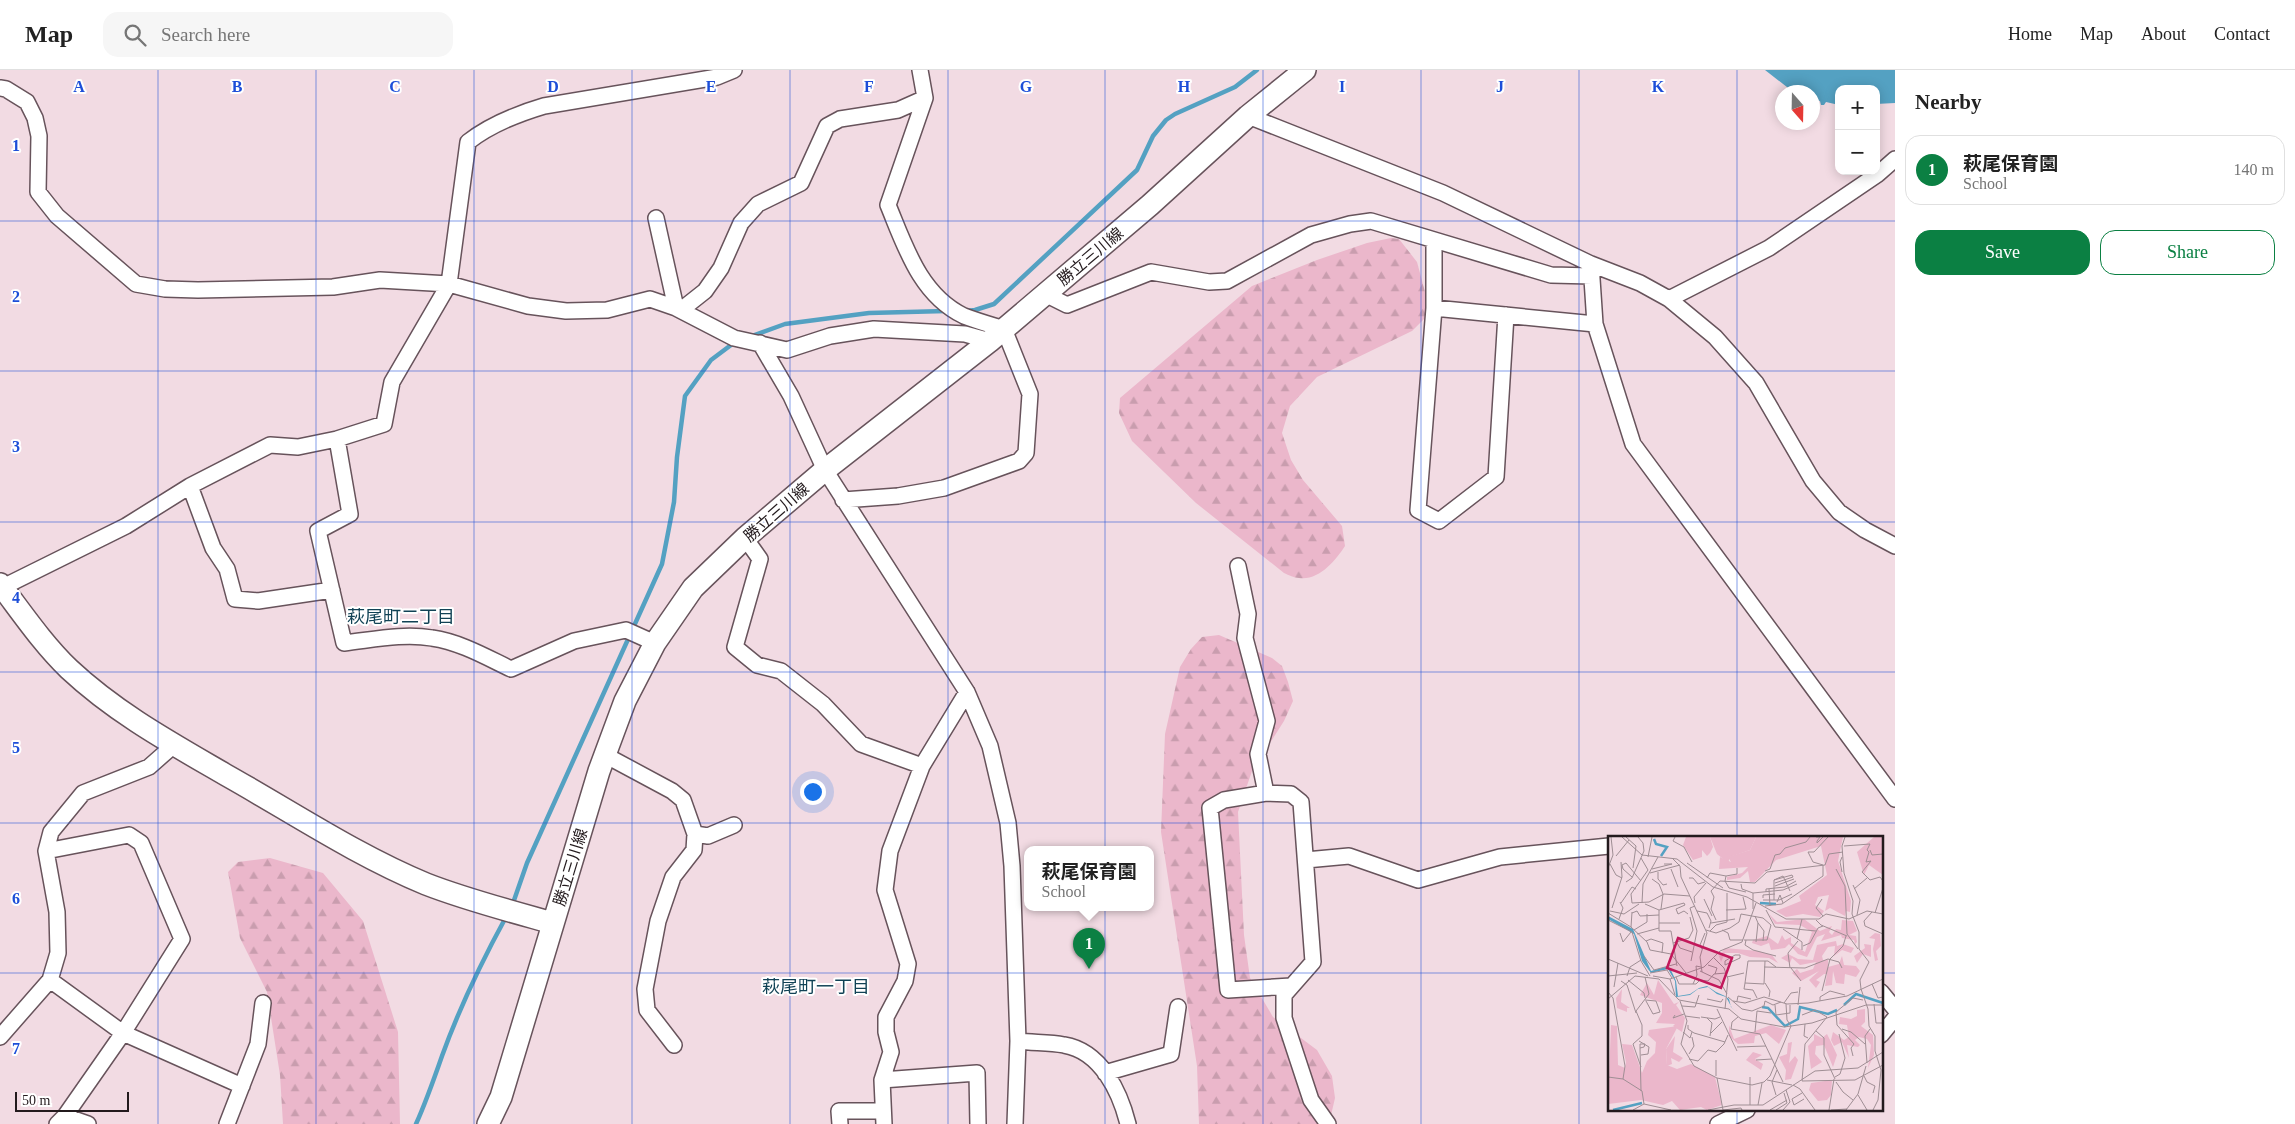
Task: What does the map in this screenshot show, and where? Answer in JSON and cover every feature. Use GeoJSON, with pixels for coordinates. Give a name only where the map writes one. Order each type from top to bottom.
{"type":"FeatureCollection","features":[{"type":"Feature","properties":{"kind":"main road","name":"勝立三川線"},"geometry":{"type":"LineString","coordinates":[[488,1124],[501,1097],[605,755],[625,701],[655,643],[693,588],[745,538],[825,470],[997,335],[1150,205],[1248,116],[1305,70]]}},
{"type":"Feature","properties":{"kind":"main road"},"geometry":{"type":"LineString","coordinates":[[1,586],[68,668],[121,712],[174,745],[384,865],[427,884],[496,907],[553,923]]}},
{"type":"Feature","properties":{"kind":"street"},"geometry":{"type":"LineString","coordinates":[[1,586],[126,526],[190,486],[270,445],[298,447],[337,439],[384,424],[392,382],[449,284],[468,142],[483,130],[522,112],[544,106],[717,77],[734,70]]}},
{"type":"Feature","properties":{"kind":"street"},"geometry":{"type":"LineString","coordinates":[[843,500],[898,496],[944,488],[1019,461],[1026,453],[1030,394],[997,335],[946,305],[921,277],[908,255],[888,204],[925,98],[920,70]]}},
{"type":"Feature","properties":{"kind":"street"},"geometry":{"type":"LineString","coordinates":[[0,88],[6,88],[27,102],[35,118],[39,136],[38,192],[57,216],[136,284],[166,289],[198,290],[333,287],[380,280],[449,284],[528,306],[566,311],[607,310],[650,299],[679,309],[734,338],[787,350],[830,336],[874,329],[997,335]]}},
{"type":"Feature","properties":{"kind":"street"},"geometry":{"type":"LineString","coordinates":[[679,309],[705,291],[721,268],[741,222],[758,204],[801,183],[827,126],[840,120],[898,110],[925,98]]}},
{"type":"Feature","properties":{"kind":"street"},"geometry":{"type":"LineString","coordinates":[[1248,116],[1443,193],[1591,270],[1640,283],[1669,299],[1716,337],[1756,383],[1813,481],[1839,512],[1865,530],[1895,546]]}},
{"type":"Feature","properties":{"kind":"street"},"geometry":{"type":"LineString","coordinates":[[1669,299],[1769,248],[1878,174],[1895,159]]}},
{"type":"Feature","properties":{"kind":"street"},"geometry":{"type":"LineString","coordinates":[[656,218],[679,309]]}},
{"type":"Feature","properties":{"kind":"street"},"geometry":{"type":"LineString","coordinates":[[1045,294],[1067,305],[1151,272],[1209,282],[1227,281],[1311,236],[1350,224],[1371,221],[1551,275],[1591,270]]}},
{"type":"Feature","properties":{"kind":"street"},"geometry":{"type":"LineString","coordinates":[[1434,240],[1434,308],[1418,510],[1439,520],[1496,477],[1506,315]]}},
{"type":"Feature","properties":{"kind":"street"},"geometry":{"type":"LineString","coordinates":[[1591,270],[1595,324],[1633,444],[1895,799]]}},
{"type":"Feature","properties":{"kind":"street"},"geometry":{"type":"LineString","coordinates":[[1434,308],[1595,324]]}},
{"type":"Feature","properties":{"kind":"street"},"geometry":{"type":"LineString","coordinates":[[760,343],[791,396],[825,470],[967,692],[990,746],[1008,823],[1012,866],[1018,1041],[1015,1124]]}},
{"type":"Feature","properties":{"kind":"street"},"geometry":{"type":"LineString","coordinates":[[337,439],[350,514],[318,531],[344,642],[407,636],[432,638],[460,645],[511,669],[574,641],[626,630],[655,643]]}},
{"type":"Feature","properties":{"kind":"street"},"geometry":{"type":"LineString","coordinates":[[190,486],[213,548],[227,569],[236,600],[258,601],[332,590]]}},
{"type":"Feature","properties":{"kind":"street"},"geometry":{"type":"LineString","coordinates":[[745,538],[760,559],[735,647],[757,665],[782,671],[824,704],[861,744],[922,766]]}},
{"type":"Feature","properties":{"kind":"street"},"geometry":{"type":"LineString","coordinates":[[1238,566],[1248,614],[1245,638],[1267,721],[1258,754],[1266,793]]}},
{"type":"Feature","properties":{"kind":"street"},"geometry":{"type":"LineString","coordinates":[[840,1124],[839,1111],[884,1117],[882,1080],[891,1052],[886,1032],[886,1017],[905,981],[908,964],[885,890],[890,852],[922,766],[967,692]]}},
{"type":"Feature","properties":{"kind":"street"},"geometry":{"type":"LineString","coordinates":[[0,1037],[50,980],[58,953],[57,912],[46,851],[51,832],[83,793],[149,766],[174,745]]}},
{"type":"Feature","properties":{"kind":"street"},"geometry":{"type":"LineString","coordinates":[[605,755],[672,790],[683,800],[694,834],[694,850],[673,877],[658,921],[645,989],[646,1010],[674,1045]]}},
{"type":"Feature","properties":{"kind":"street"},"geometry":{"type":"LineString","coordinates":[[1291,986],[1228,990],[1210,808],[1224,800],[1266,793],[1291,794],[1301,802],[1313,962],[1284,995],[1284,1018],[1311,1100],[1328,1124]]}},
{"type":"Feature","properties":{"kind":"street"},"geometry":{"type":"LineString","coordinates":[[694,834],[708,836],[734,825]]}},
{"type":"Feature","properties":{"kind":"street"},"geometry":{"type":"LineString","coordinates":[[46,851],[129,835],[141,843],[182,939],[123,1033],[61,1120],[88,1124]]}},
{"type":"Feature","properties":{"kind":"street"},"geometry":{"type":"LineString","coordinates":[[1306,860],[1349,856],[1418,880],[1500,857],[1608,846]]}},
{"type":"Feature","properties":{"kind":"street"},"geometry":{"type":"LineString","coordinates":[[50,980],[123,1033],[242,1086]]}},
{"type":"Feature","properties":{"kind":"street"},"geometry":{"type":"LineString","coordinates":[[1882,993],[1895,1009]]}},
{"type":"Feature","properties":{"kind":"street"},"geometry":{"type":"LineString","coordinates":[[227,1124],[258,1044],[263,1002]]}},
{"type":"Feature","properties":{"kind":"street"},"geometry":{"type":"LineString","coordinates":[[1106,1073],[1171,1054],[1178,1007]]}},
{"type":"Feature","properties":{"kind":"street"},"geometry":{"type":"LineString","coordinates":[[1882,1033],[1895,1018]]}},
{"type":"Feature","properties":{"kind":"street"},"geometry":{"type":"LineString","coordinates":[[1018,1041],[1066,1045],[1087,1053],[1101,1065],[1106,1073],[1123,1104],[1128,1124]]}},
{"type":"Feature","properties":{"kind":"street"},"geometry":{"type":"LineString","coordinates":[[882,1080],[977,1073],[978,1124]]}},
{"type":"Feature","properties":{"kind":"street"},"geometry":{"type":"LineString","coordinates":[[1718,1124],[1743,1112]]}},
{"type":"Feature","properties":{"kind":"green space"},"geometry":{"type":"Polygon","coordinates":[[[1391,238],[1399,239],[1417,262],[1428,303],[1424,319],[1412,331],[1317,377],[1290,406],[1282,433],[1291,460],[1303,480],[1342,526],[1345,546],[1332,563],[1320,573],[1306,578],[1295,578],[1284,573],[1196,503],[1132,441],[1119,413],[1120,398],[1252,286],[1317,260],[1367,243],[1391,238]]]}},
{"type":"Feature","properties":{"kind":"green space"},"geometry":{"type":"Polygon","coordinates":[[[1219,635],[1272,658],[1282,666],[1293,701],[1284,721],[1252,771],[1238,812],[1244,935],[1250,978],[1273,1017],[1317,1050],[1332,1076],[1335,1098],[1329,1124],[1199,1124],[1197,1066],[1161,832],[1165,734],[1180,667],[1191,649],[1202,637],[1219,635]]]}},
{"type":"Feature","properties":{"kind":"green space"},"geometry":{"type":"Polygon","coordinates":[[[270,858],[323,873],[363,921],[398,1032],[400,1124],[283,1124],[280,1075],[267,992],[240,938],[228,872],[238,862],[270,858]]]}},
{"type":"Feature","properties":{"kind":"water"},"geometry":{"type":"Polygon","coordinates":[[[1765,70],[1895,70],[1895,103],[1880,104],[1880,85],[1835,85],[1835,104],[1826,102],[1824,105],[1821,105],[1820,85],[1784,85],[1765,70]]]}},
{"type":"Feature","properties":{"kind":"waterway"},"geometry":{"type":"LineString","coordinates":[[966,311],[994,304],[1137,170],[1153,136],[1166,120],[1175,114],[1235,87],[1257,70]]}},
{"type":"Feature","properties":{"kind":"waterway"},"geometry":{"type":"LineString","coordinates":[[749,337],[785,324],[869,313],[946,311]]}},
{"type":"Feature","properties":{"kind":"waterway"},"geometry":{"type":"LineString","coordinates":[[512,906],[527,863],[662,564],[674,502],[677,457],[685,396],[711,360],[735,342]]}},
{"type":"Feature","properties":{"kind":"waterway"},"geometry":{"type":"LineString","coordinates":[[416,1124],[463,1003],[506,917]]}},
{"type":"Feature","properties":{"kind":"place","name":"萩尾保育園"},"geometry":{"type":"Point","coordinates":[1089,969]}},
{"type":"Feature","properties":{"kind":"district","name":"萩尾町二丁目"},"geometry":{"type":"Point","coordinates":[401,617]}},
{"type":"Feature","properties":{"kind":"district","name":"萩尾町一丁目"},"geometry":{"type":"Point","coordinates":[816,987]}}]}
